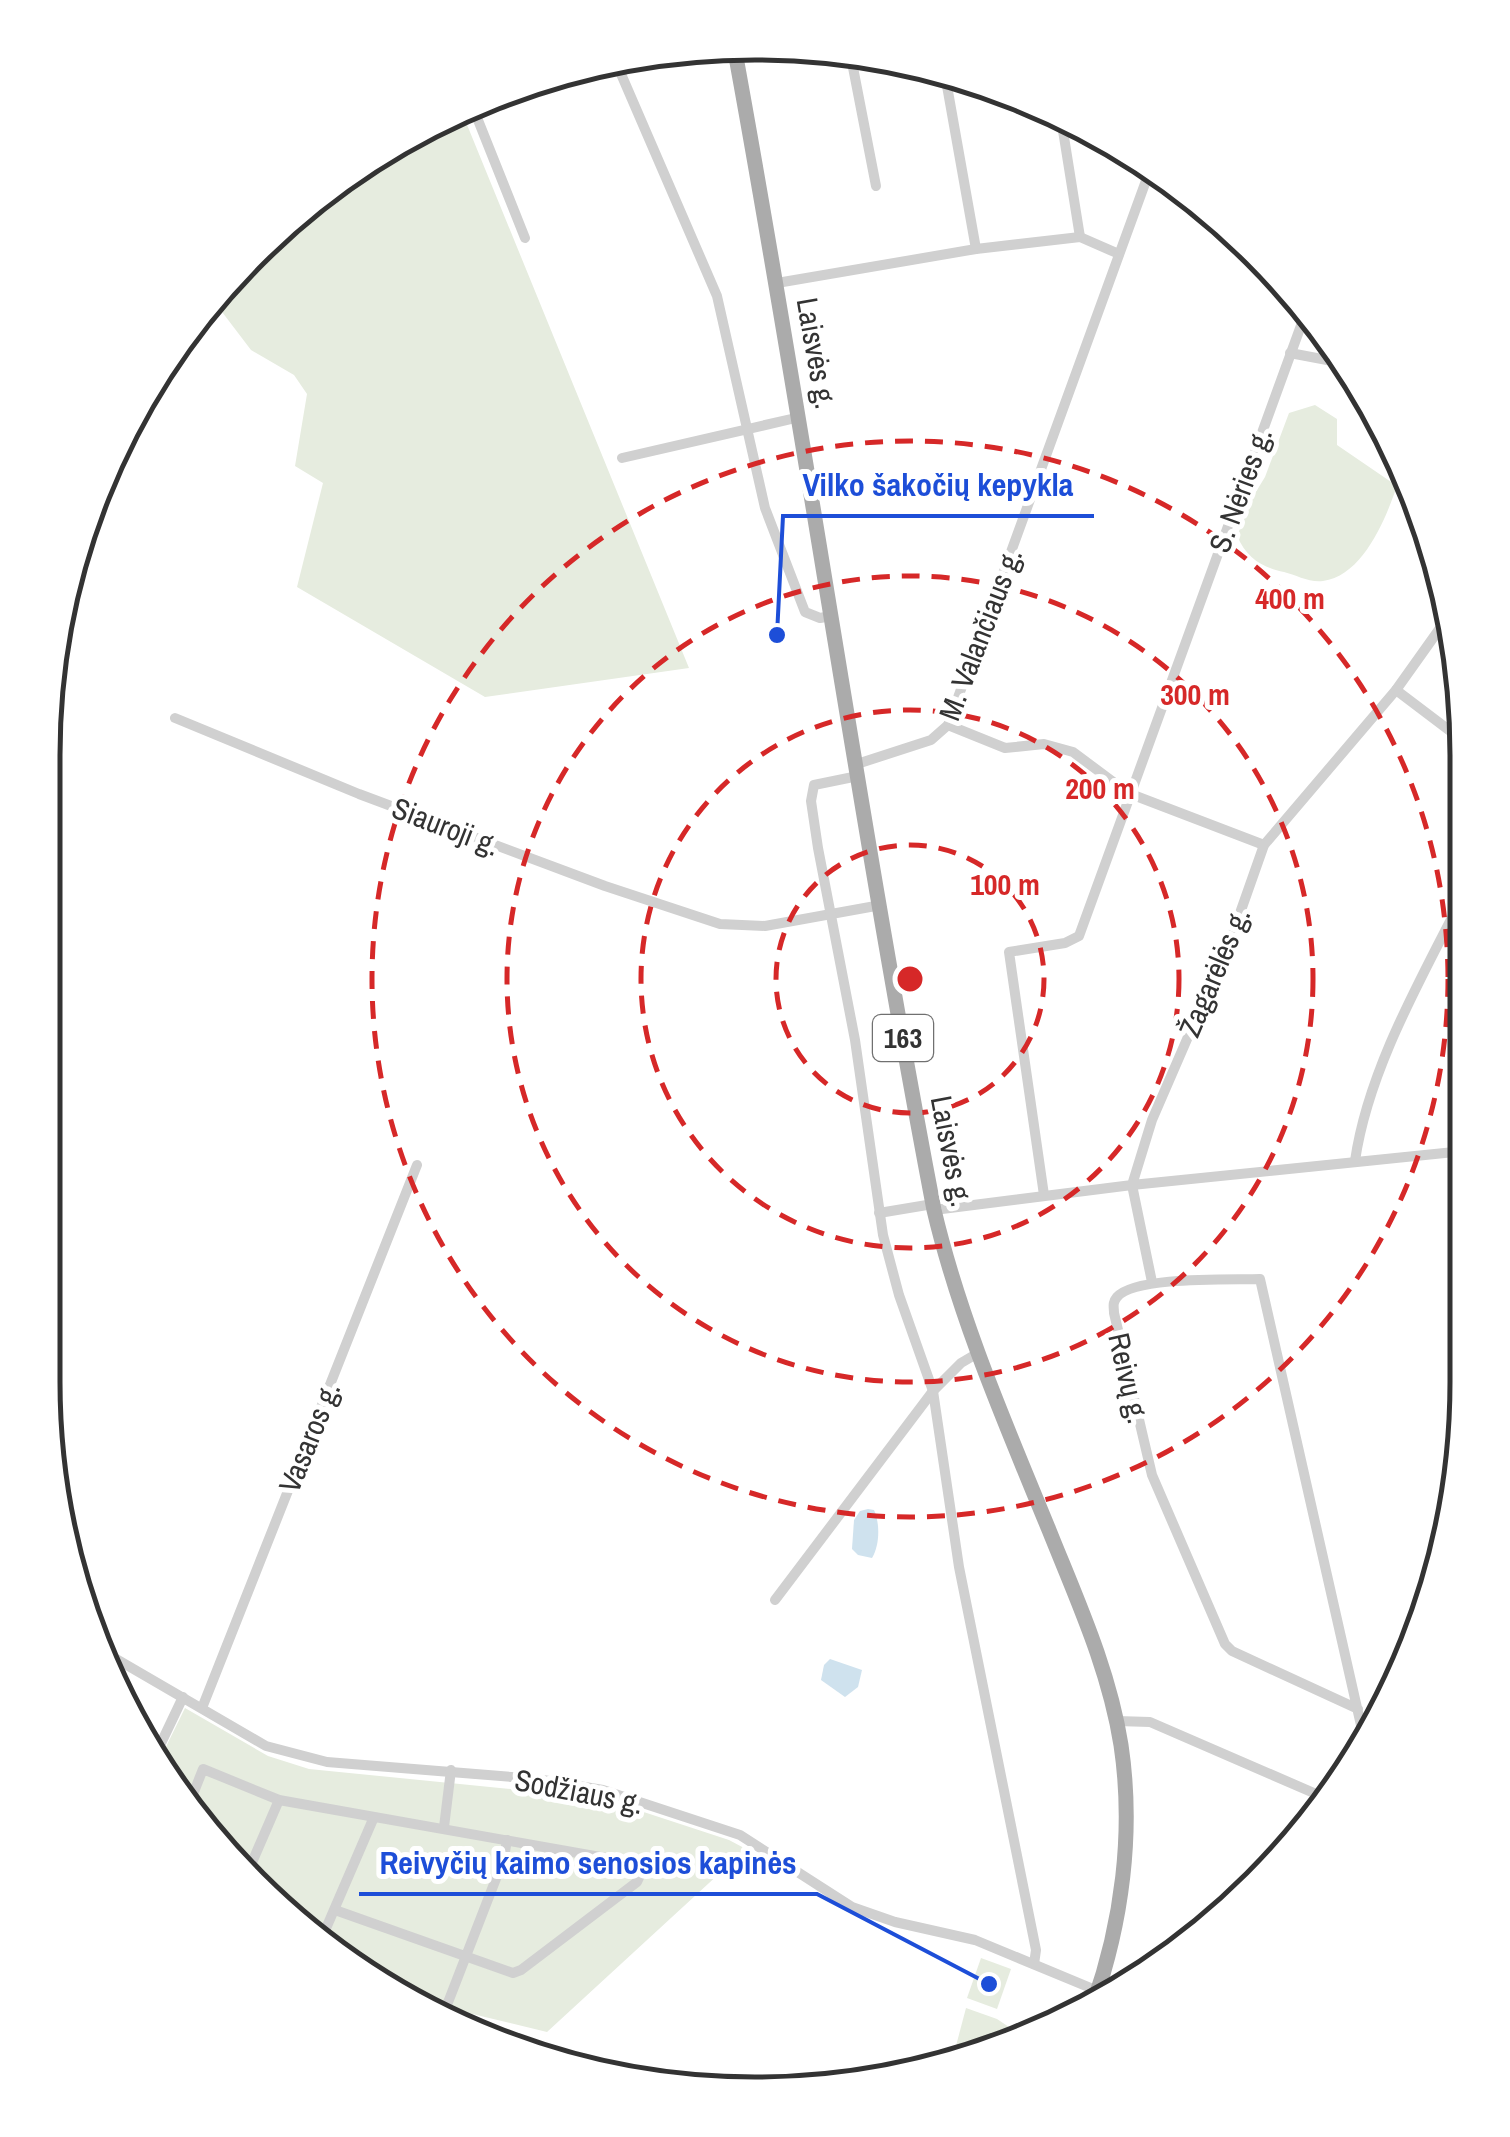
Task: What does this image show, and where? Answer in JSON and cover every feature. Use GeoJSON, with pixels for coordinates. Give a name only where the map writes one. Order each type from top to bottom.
{"type":"FeatureCollection","features":[{"type":"Feature","properties":{"kind":"main road","name":"Laisvės g."},"geometry":{"type":"LineString","coordinates":[[737,60],[934,1207],[949,1270],[978,1353],[1080,1603],[1117,1721],[1124,1770],[1125,1857],[1114,1934],[1100,1985]]}},
{"type":"Feature","properties":{"kind":"street"},"geometry":{"type":"LineString","coordinates":[[853,67],[876,186]]}},
{"type":"Feature","properties":{"kind":"street"},"geometry":{"type":"LineString","coordinates":[[620,73],[716,296],[765,508],[800,604],[813,617],[832,616]]}},
{"type":"Feature","properties":{"kind":"street"},"geometry":{"type":"LineString","coordinates":[[947,88],[976,249]]}},
{"type":"Feature","properties":{"kind":"street"},"geometry":{"type":"LineString","coordinates":[[477,118],[526,238]]}},
{"type":"Feature","properties":{"kind":"street"},"geometry":{"type":"LineString","coordinates":[[1063,133],[1080,237]]}},
{"type":"Feature","properties":{"kind":"street","name":"M. Valančiaus g."},"geometry":{"type":"LineString","coordinates":[[832,914],[818,848],[812,789],[819,782],[931,740],[948,725],[1146,181]]}},
{"type":"Feature","properties":{"kind":"street"},"geometry":{"type":"LineString","coordinates":[[777,282],[976,249],[1080,237],[1118,254]]}},
{"type":"Feature","properties":{"kind":"street","name":"S. Nėries g."},"geometry":{"type":"LineString","coordinates":[[1044,1195],[1008,952],[1065,943],[1079,936],[1301,326]]}},
{"type":"Feature","properties":{"kind":"street"},"geometry":{"type":"LineString","coordinates":[[1290,353],[1326,360]]}},
{"type":"Feature","properties":{"kind":"street"},"geometry":{"type":"LineString","coordinates":[[622,458],[800,416]]}},
{"type":"Feature","properties":{"kind":"street","name":"Žagarėlės g."},"geometry":{"type":"LineString","coordinates":[[1132,1185],[1152,1120],[1232,933],[1264,845],[1396,690],[1439,630]]}},
{"type":"Feature","properties":{"kind":"street"},"geometry":{"type":"LineString","coordinates":[[1396,690],[1449,730]]}},
{"type":"Feature","properties":{"kind":"street","name":"Siauroji g."},"geometry":{"type":"LineString","coordinates":[[175,718],[412,814],[720,924],[764,926],[881,905]]}},
{"type":"Feature","properties":{"kind":"street"},"geometry":{"type":"LineString","coordinates":[[948,725],[1005,748],[1044,744],[1073,752],[1128,793],[1264,845]]}},
{"type":"Feature","properties":{"kind":"street"},"geometry":{"type":"LineString","coordinates":[[832,914],[856,1040],[879,1213],[900,1295],[933,1390],[959,1566],[1036,1950],[1034,1964]]}},
{"type":"Feature","properties":{"kind":"street"},"geometry":{"type":"LineString","coordinates":[[1354,1160],[1375,1083],[1450,921]]}},
{"type":"Feature","properties":{"kind":"street"},"geometry":{"type":"LineString","coordinates":[[879,1213],[1450,1152]]}},
{"type":"Feature","properties":{"kind":"street","name":"Vasaros g."},"geometry":{"type":"LineString","coordinates":[[202,1708],[416,1166]]}},
{"type":"Feature","properties":{"kind":"street"},"geometry":{"type":"LineString","coordinates":[[1132,1185],[1152,1282],[1260,1278],[1361,1723]]}},
{"type":"Feature","properties":{"kind":"street","name":"Reivų g."},"geometry":{"type":"LineString","coordinates":[[1152,1282],[1117,1297],[1114,1313],[1152,1474],[1225,1644],[1273,1672],[1358,1709]]}},
{"type":"Feature","properties":{"kind":"street"},"geometry":{"type":"LineString","coordinates":[[775,1600],[933,1390],[961,1363],[978,1353]]}},
{"type":"Feature","properties":{"kind":"street","name":"Sodžiaus g."},"geometry":{"type":"LineString","coordinates":[[119,1660],[266,1746],[294,1756],[537,1779],[604,1790],[674,1812],[740,1835],[852,1908],[975,1940],[1034,1964],[1086,1992]]}},
{"type":"Feature","properties":{"kind":"street"},"geometry":{"type":"LineString","coordinates":[[161,1743],[183,1697]]}},
{"type":"Feature","properties":{"kind":"street"},"geometry":{"type":"LineString","coordinates":[[1117,1721],[1150,1722],[1315,1793]]}},
{"type":"Feature","properties":{"kind":"street"},"geometry":{"type":"LineString","coordinates":[[194,1791],[203,1769],[279,1800],[634,1863],[643,1869],[638,1882],[521,1970],[503,1971],[335,1910]]}},
{"type":"Feature","properties":{"kind":"street"},"geometry":{"type":"LineString","coordinates":[[444,1827],[450,1770]]}},
{"type":"Feature","properties":{"kind":"street"},"geometry":{"type":"LineString","coordinates":[[253,1861],[279,1800]]}},
{"type":"Feature","properties":{"kind":"street"},"geometry":{"type":"LineString","coordinates":[[326,1928],[374,1817]]}},
{"type":"Feature","properties":{"kind":"street"},"geometry":{"type":"LineString","coordinates":[[447,2005],[504,1858],[507,1840]]}},
{"type":"Feature","properties":{"kind":"shaded area"},"geometry":{"type":"Polygon","coordinates":[[[466,123],[689,668],[485,697],[297,587],[323,483],[295,466],[307,394],[294,375],[251,350],[221,311],[232,297],[297,232],[332,204],[408,153],[466,123]]]}},
{"type":"Feature","properties":{"kind":"shaded area"},"geometry":{"type":"Polygon","coordinates":[[[1315,405],[1337,419],[1337,445],[1396,488],[1379,529],[1361,557],[1350,569],[1323,581],[1262,564],[1250,556],[1237,536],[1289,413],[1315,405]]]}},
{"type":"Feature","properties":{"kind":"shaded area"},"geometry":{"type":"Polygon","coordinates":[[[185,1708],[268,1756],[309,1769],[601,1798],[746,1849],[547,2032],[462,2011],[407,1984],[332,1933],[297,1905],[232,1840],[165,1749],[185,1708]]]}},
{"type":"Feature","properties":{"kind":"shaded area"},"geometry":{"type":"Polygon","coordinates":[[[981,1958],[1011,1969],[997,2009],[967,1998],[981,1958]]]}},
{"type":"Feature","properties":{"kind":"shaded area"},"geometry":{"type":"Polygon","coordinates":[[[966,2008],[1010,2028],[978,2040],[956,2047],[966,2008]]]}},
{"type":"Feature","properties":{"kind":"water"},"geometry":{"type":"Polygon","coordinates":[[[874,1510],[878,1527],[872,1558],[858,1555],[852,1549],[854,1520],[860,1511],[874,1510]]]}},
{"type":"Feature","properties":{"kind":"water"},"geometry":{"type":"Polygon","coordinates":[[[830,1659],[862,1670],[858,1687],[845,1697],[821,1680],[824,1665],[830,1659]]]}},
{"type":"Feature","properties":{"kind":"place","name":"Vilko šakočių kepykla"},"geometry":{"type":"Point","coordinates":[777,635]}},
{"type":"Feature","properties":{"kind":"place","name":"Reivyčių kaimo senosios kapinės"},"geometry":{"type":"Point","coordinates":[989,1984]}}]}
